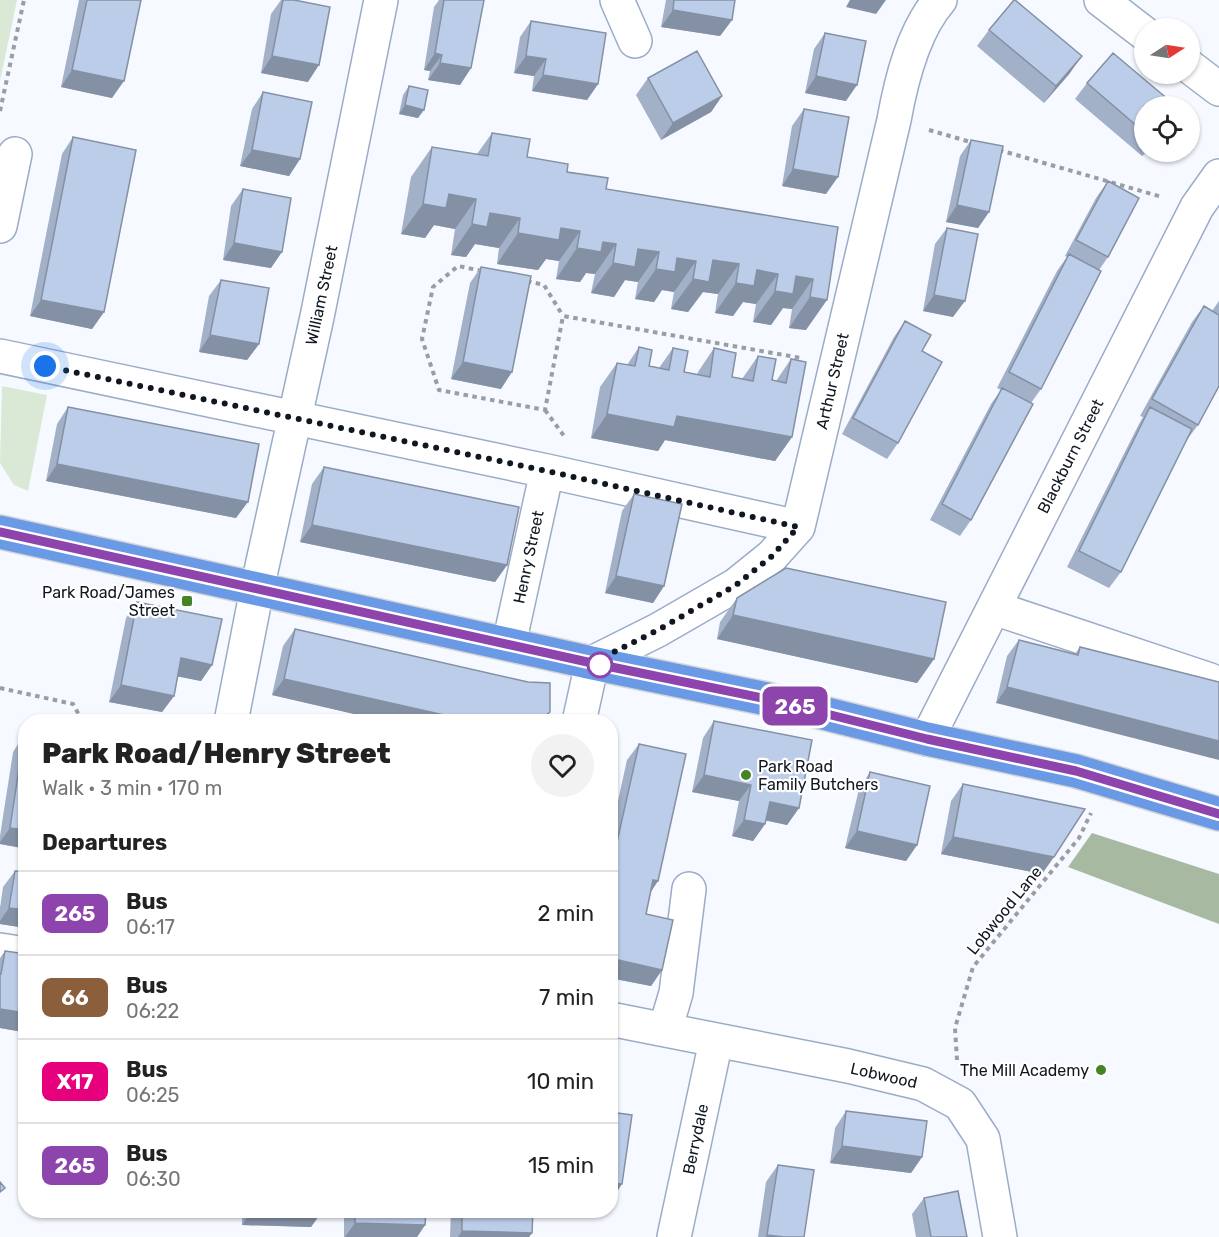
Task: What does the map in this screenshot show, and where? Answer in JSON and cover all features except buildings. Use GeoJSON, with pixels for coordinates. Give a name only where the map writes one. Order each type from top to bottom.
{"type":"FeatureCollection","features":[{"type":"Feature","properties":{"kind":"highway"},"geometry":{"type":"LineString","coordinates":[[0,532],[592,663],[767,699],[927,739],[1076,771],[1219,814]]}},
{"type":"Feature","properties":{"kind":"street","name":"William Street"},"geometry":{"type":"LineString","coordinates":[[233,714],[257,589],[317,317],[381,0]]}},
{"type":"Feature","properties":{"kind":"street"},"geometry":{"type":"LineString","coordinates":[[616,0],[635,41]]}},
{"type":"Feature","properties":{"kind":"street","name":"Arthur Street"},"geometry":{"type":"LineString","coordinates":[[592,663],[658,630],[736,585],[772,556],[798,527],[900,88],[913,46],[940,0]]}},
{"type":"Feature","properties":{"kind":"street"},"geometry":{"type":"LineString","coordinates":[[1101,0],[1134,25]]}},
{"type":"Feature","properties":{"kind":"street"},"geometry":{"type":"LineString","coordinates":[[1200,75],[1219,89]]}},
{"type":"Feature","properties":{"kind":"street"},"geometry":{"type":"LineString","coordinates":[[0,226],[15,154]]}},
{"type":"Feature","properties":{"kind":"street","name":"Blackburn Street"},"geometry":{"type":"LineString","coordinates":[[927,739],[1197,207],[1219,176]]}},
{"type":"Feature","properties":{"kind":"street"},"geometry":{"type":"LineString","coordinates":[[0,357],[547,471],[798,527]]}},
{"type":"Feature","properties":{"kind":"street","name":"Henry Street"},"geometry":{"type":"LineString","coordinates":[[509,644],[547,471]]}},
{"type":"Feature","properties":{"kind":"street"},"geometry":{"type":"LineString","coordinates":[[994,608],[1210,680]]}},
{"type":"Feature","properties":{"kind":"street"},"geometry":{"type":"LineString","coordinates":[[581,714],[592,663]]}},
{"type":"Feature","properties":{"kind":"street"},"geometry":{"type":"LineString","coordinates":[[665,1030],[676,993],[688,889]]}},
{"type":"Feature","properties":{"kind":"street"},"geometry":{"type":"LineString","coordinates":[[0,950],[18,953]]}},
{"type":"Feature","properties":{"kind":"street","name":"Lobwood"},"geometry":{"type":"LineString","coordinates":[[618,1021],[848,1066],[923,1084],[960,1104],[983,1139],[1000,1237]]}},
{"type":"Feature","properties":{"kind":"street","name":"Berrydale"},"geometry":{"type":"LineString","coordinates":[[674,1237],[716,1041]]}},
{"type":"Feature","properties":{"kind":"path"},"geometry":{"type":"LineString","coordinates":[[0,111],[24,0]]}},
{"type":"Feature","properties":{"kind":"path"},"geometry":{"type":"LineString","coordinates":[[894,120],[984,146]]}},
{"type":"Feature","properties":{"kind":"path"},"geometry":{"type":"LineString","coordinates":[[995,149],[1197,207]]}},
{"type":"Feature","properties":{"kind":"path"},"geometry":{"type":"LineString","coordinates":[[490,273],[458,266],[433,287],[422,339],[439,390],[545,410],[563,316],[544,285],[522,280]]}},
{"type":"Feature","properties":{"kind":"path"},"geometry":{"type":"LineString","coordinates":[[563,316],[805,358]]}},
{"type":"Feature","properties":{"kind":"path"},"geometry":{"type":"LineString","coordinates":[[0,688],[73,704],[79,714]]}},
{"type":"Feature","properties":{"kind":"path","name":"Lobwood Lane"},"geometry":{"type":"LineString","coordinates":[[960,1104],[955,1028],[973,967],[1079,838],[1106,780]]}},
{"type":"Feature","properties":{"kind":"green space"},"geometry":{"type":"Polygon","coordinates":[[[0,0],[17,0],[0,81],[0,0]]]}},
{"type":"Feature","properties":{"kind":"green space"},"geometry":{"type":"Polygon","coordinates":[[[2,386],[47,395],[28,491],[14,485],[0,463],[2,386]]]}},
{"type":"Feature","properties":{"kind":"green space"},"geometry":{"type":"Polygon","coordinates":[[[1092,833],[1219,874],[1219,924],[1068,867],[1092,833]]]}},
{"type":"Feature","properties":{"kind":"bus line","name":"265"},"geometry":{"type":"LineString","coordinates":[[0,532],[194,573],[592,663],[767,699],[927,739],[1076,771],[1219,814]]}},
{"type":"Feature","properties":{"kind":"place","name":"Park Road/James Street"},"geometry":{"type":"Point","coordinates":[187,601]}},
{"type":"Feature","properties":{"kind":"place","name":"Park Road Family Butchers"},"geometry":{"type":"Point","coordinates":[746,775]}},
{"type":"Feature","properties":{"kind":"place","name":"The Mill Academy"},"geometry":{"type":"Point","coordinates":[1101,1070]}},
{"type":"Feature","properties":{"kind":"route"},"geometry":{"type":"LineString","coordinates":[[45,366],[547,471],[798,527],[772,556],[736,585],[658,630],[592,663],[600,665]]}}]}
